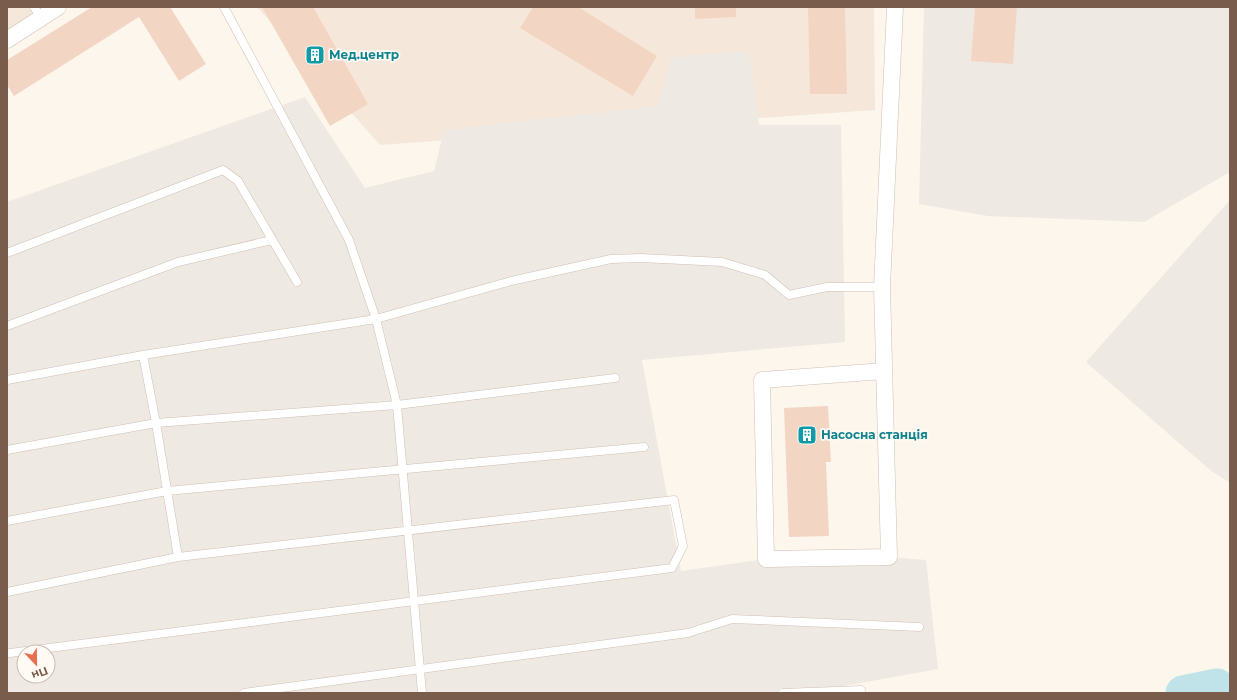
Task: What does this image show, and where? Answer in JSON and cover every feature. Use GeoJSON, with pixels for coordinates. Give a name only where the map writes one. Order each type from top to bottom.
{"type":"FeatureCollection","features":[{"type":"Feature","properties":{"kind":"street"},"geometry":{"type":"LineString","coordinates":[[7,40],[38,13],[58,7]]}},
{"type":"Feature","properties":{"kind":"street"},"geometry":{"type":"LineString","coordinates":[[884,371],[762,380],[766,559],[889,557],[882,287],[895,7]]}},
{"type":"Feature","properties":{"kind":"lane"},"geometry":{"type":"LineString","coordinates":[[224,7],[349,240],[376,319],[397,405],[422,693]]}},
{"type":"Feature","properties":{"kind":"lane"},"geometry":{"type":"LineString","coordinates":[[7,252],[223,170],[238,181],[297,282]]}},
{"type":"Feature","properties":{"kind":"lane"},"geometry":{"type":"LineString","coordinates":[[7,326],[178,262],[272,240]]}},
{"type":"Feature","properties":{"kind":"lane"},"geometry":{"type":"LineString","coordinates":[[7,380],[143,356],[376,319],[511,281],[611,259],[641,258],[722,262],[765,275],[789,295],[827,287],[882,287]]}},
{"type":"Feature","properties":{"kind":"lane"},"geometry":{"type":"LineString","coordinates":[[143,356],[156,423],[178,558]]}},
{"type":"Feature","properties":{"kind":"lane"},"geometry":{"type":"LineString","coordinates":[[7,450],[156,423],[397,405],[616,378]]}},
{"type":"Feature","properties":{"kind":"lane"},"geometry":{"type":"LineString","coordinates":[[7,521],[167,491],[644,447]]}},
{"type":"Feature","properties":{"kind":"lane"},"geometry":{"type":"LineString","coordinates":[[7,592],[178,558],[674,500],[683,546],[672,568],[10,653]]}},
{"type":"Feature","properties":{"kind":"lane"},"geometry":{"type":"LineString","coordinates":[[244,693],[688,633],[732,619],[919,627]]}},
{"type":"Feature","properties":{"kind":"lane"},"geometry":{"type":"LineString","coordinates":[[783,693],[861,690]]}},
{"type":"Feature","properties":{"kind":"shaded area"},"geometry":{"type":"Polygon","coordinates":[[[7,7],[67,7],[7,44],[7,7]]]}},
{"type":"Feature","properties":{"kind":"shaded area"},"geometry":{"type":"Polygon","coordinates":[[[257,7],[874,7],[875,110],[380,145],[257,7]]]}},
{"type":"Feature","properties":{"kind":"shaded area"},"geometry":{"type":"Polygon","coordinates":[[[924,7],[1230,7],[1230,172],[1144,222],[988,216],[919,204],[924,7]]]}},
{"type":"Feature","properties":{"kind":"shaded area"},"geometry":{"type":"Polygon","coordinates":[[[749,51],[759,125],[841,125],[845,342],[642,360],[681,571],[766,559],[889,557],[926,560],[938,669],[805,693],[7,693],[7,202],[305,97],[365,188],[434,171],[444,130],[657,106],[672,57],[749,51]]]}},
{"type":"Feature","properties":{"kind":"shaded area"},"geometry":{"type":"Polygon","coordinates":[[[1230,200],[1230,483],[1210,470],[1086,362],[1230,200]]]}},
{"type":"Feature","properties":{"kind":"building"},"geometry":{"type":"Polygon","coordinates":[[[92,7],[170,7],[206,64],[179,81],[139,17],[14,96],[7,85],[7,60],[92,7]]]}},
{"type":"Feature","properties":{"kind":"building","name":"Мед.центр"},"geometry":{"type":"Polygon","coordinates":[[[262,7],[313,7],[368,104],[330,126],[262,7]]]}},
{"type":"Feature","properties":{"kind":"building"},"geometry":{"type":"Polygon","coordinates":[[[533,7],[578,7],[657,56],[633,96],[520,28],[533,7]]]}},
{"type":"Feature","properties":{"kind":"building"},"geometry":{"type":"Polygon","coordinates":[[[695,7],[736,7],[736,17],[695,19],[695,7]]]}},
{"type":"Feature","properties":{"kind":"building"},"geometry":{"type":"Polygon","coordinates":[[[808,7],[845,7],[847,94],[810,94],[808,7]]]}},
{"type":"Feature","properties":{"kind":"building"},"geometry":{"type":"Polygon","coordinates":[[[975,7],[1017,7],[1013,64],[971,61],[975,7]]]}},
{"type":"Feature","properties":{"kind":"building"},"geometry":{"type":"Polygon","coordinates":[[[828,406],[831,462],[826,462],[829,536],[789,537],[784,408],[828,406]]]}},
{"type":"Feature","properties":{"kind":"waterway"},"geometry":{"type":"LineString","coordinates":[[1183,693],[1217,686],[1225,693]]}},
{"type":"Feature","properties":{"kind":"place","name":"Мед.центр"},"geometry":{"type":"Point","coordinates":[315,55]}},
{"type":"Feature","properties":{"kind":"place","name":"Насосна станція"},"geometry":{"type":"Point","coordinates":[807,435]}}]}
